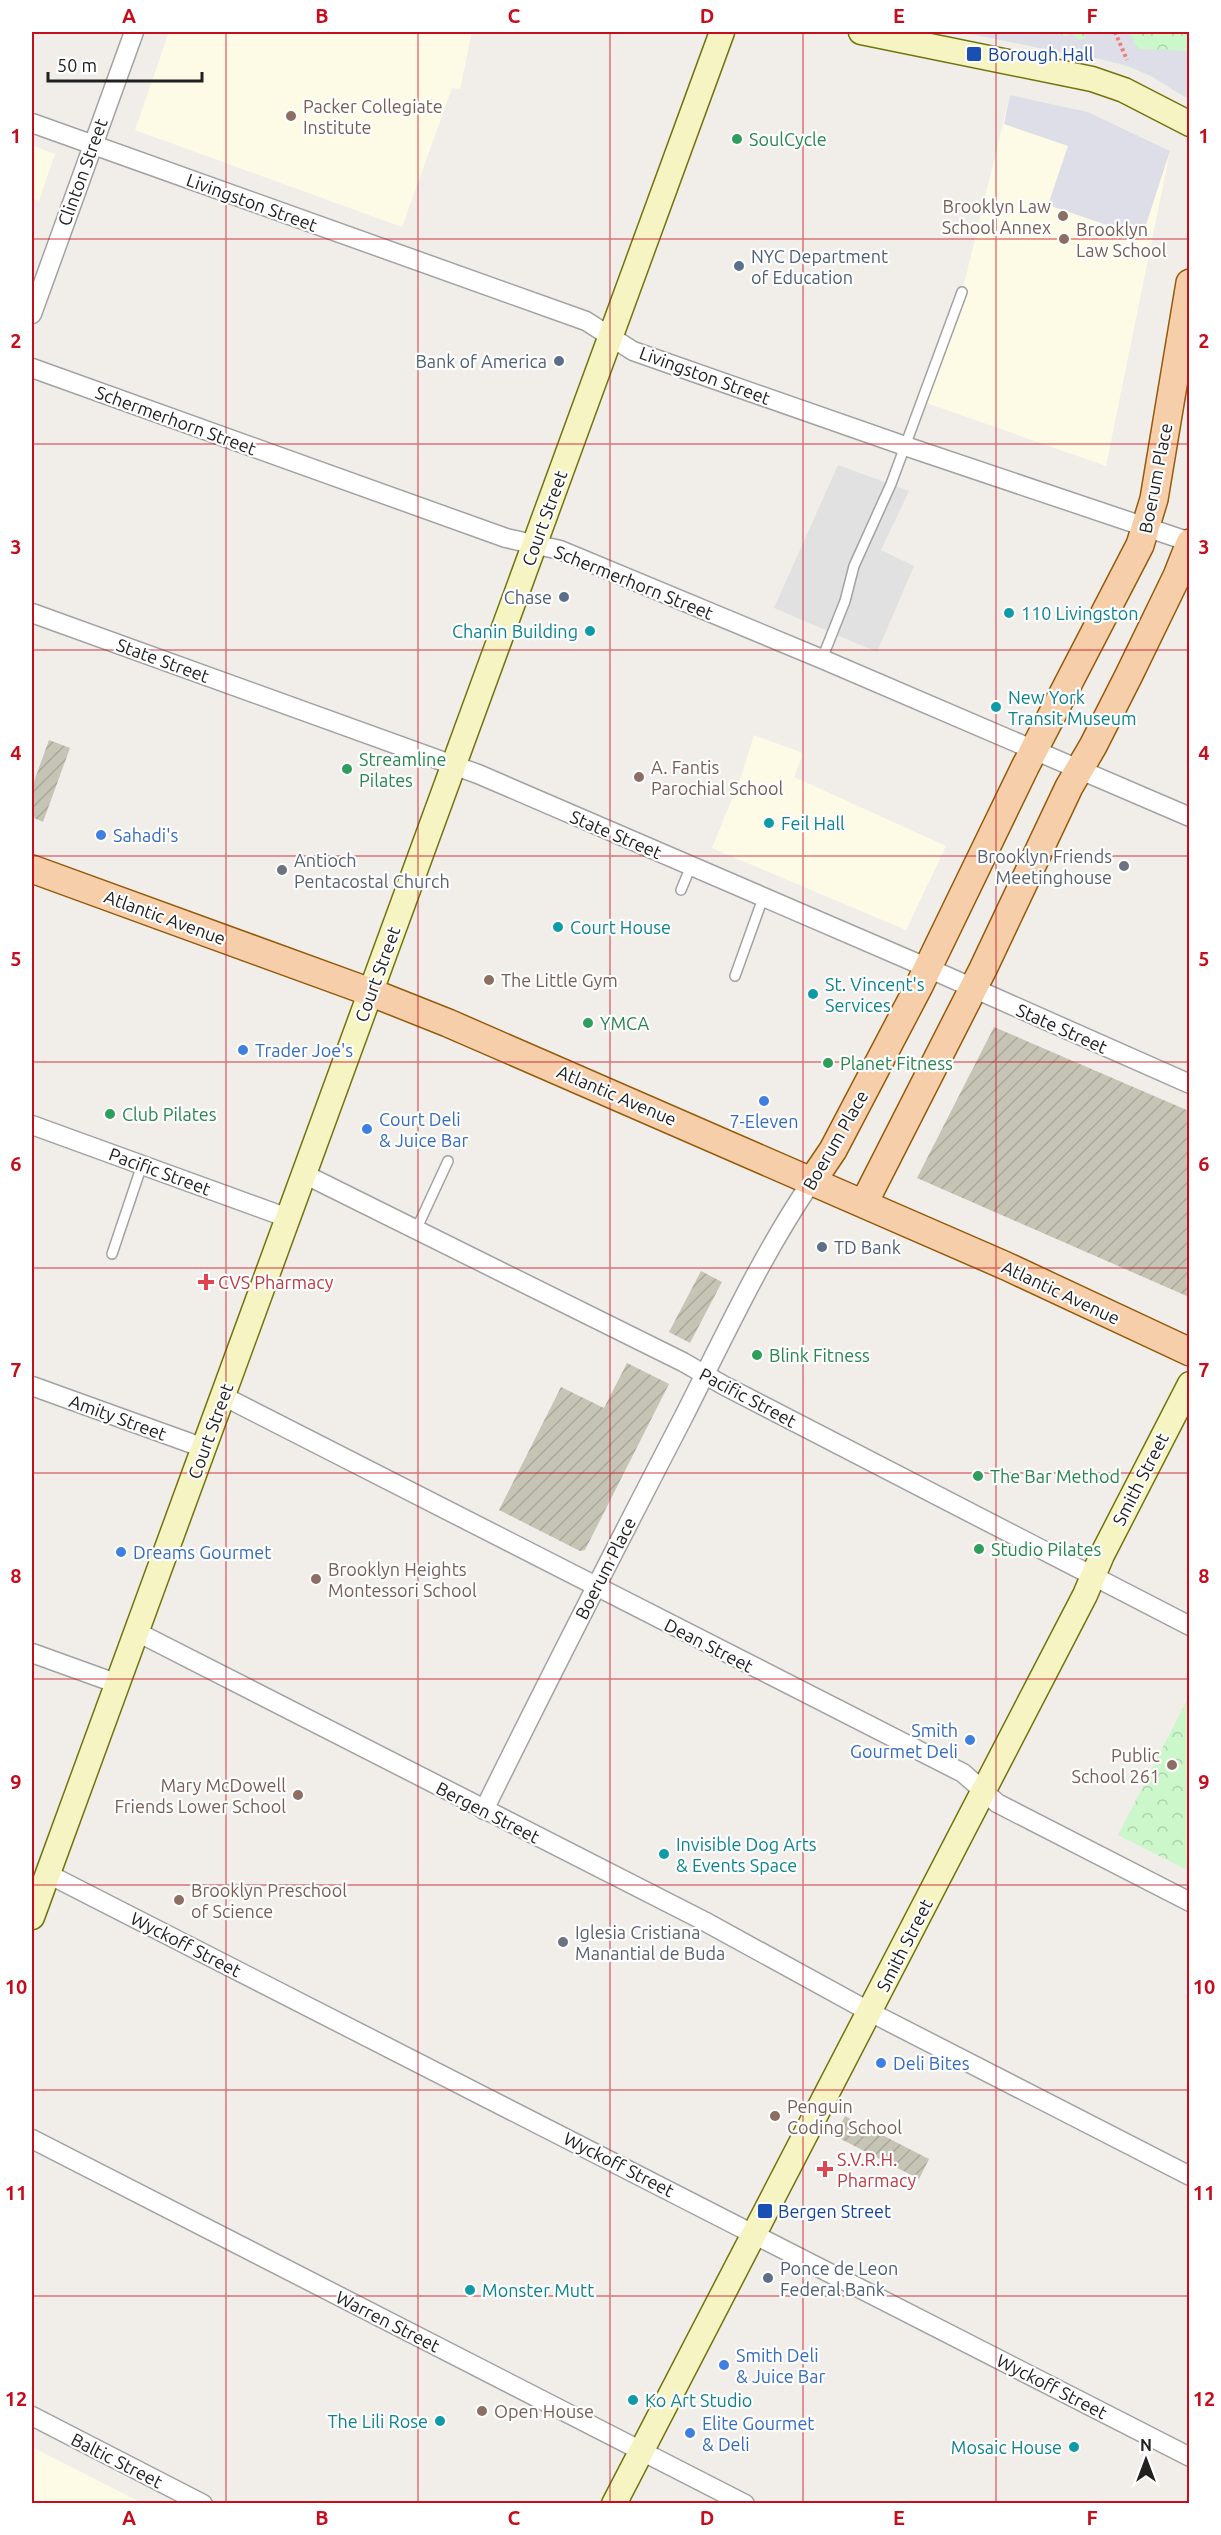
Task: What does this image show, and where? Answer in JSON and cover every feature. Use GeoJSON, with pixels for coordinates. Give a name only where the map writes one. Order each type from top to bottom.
{"type":"FeatureCollection","features":[{"type":"Feature","properties":{"kind":"main road","name":"Boerum Place"},"geometry":{"type":"LineString","coordinates":[[812,1181],[832,1150],[928,968],[1034,751],[1134,560],[1147,527],[1154,498],[1190,283]]}},
{"type":"Feature","properties":{"kind":"main road"},"geometry":{"type":"LineString","coordinates":[[864,1203],[1173,586],[1190,543]]}},
{"type":"Feature","properties":{"kind":"main road","name":"Atlantic Avenue"},"geometry":{"type":"LineString","coordinates":[[32,868],[370,992],[572,1076],[1006,1266],[1190,1352]]}},
{"type":"Feature","properties":{"kind":"street","name":"Clinton Street"},"geometry":{"type":"LineString","coordinates":[[32,314],[134,32]]}},
{"type":"Feature","properties":{"kind":"street","name":"Court Street"},"geometry":{"type":"LineString","coordinates":[[32,1917],[722,32]]}},
{"type":"Feature","properties":{"kind":"street"},"geometry":{"type":"LineString","coordinates":[[861,32],[1092,80],[1124,90],[1190,124]]}},
{"type":"Feature","properties":{"kind":"street","name":"Livingston Street"},"geometry":{"type":"LineString","coordinates":[[32,123],[586,321],[633,351],[1190,543]]}},
{"type":"Feature","properties":{"kind":"street","name":"Schermerhorn Street"},"geometry":{"type":"LineString","coordinates":[[32,368],[507,538],[560,550],[822,659],[1190,817]]}},
{"type":"Feature","properties":{"kind":"street","name":"State Street"},"geometry":{"type":"LineString","coordinates":[[32,613],[478,774],[1190,1084]]}},
{"type":"Feature","properties":{"kind":"street","name":"Pacific Street"},"geometry":{"type":"LineString","coordinates":[[32,1125],[288,1218]]}},
{"type":"Feature","properties":{"kind":"street","name":"Pacific Street"},"geometry":{"type":"LineString","coordinates":[[304,1174],[705,1375],[1190,1626]]}},
{"type":"Feature","properties":{"kind":"street","name":"Boerum Place"},"geometry":{"type":"LineString","coordinates":[[484,1810],[595,1587],[705,1375],[792,1211],[812,1181]]}},
{"type":"Feature","properties":{"kind":"street","name":"Smith Street"},"geometry":{"type":"LineString","coordinates":[[614,2504],[870,2012],[1190,1384]]}},
{"type":"Feature","properties":{"kind":"street","name":"Amity Street"},"geometry":{"type":"LineString","coordinates":[[32,1386],[204,1448]]}},
{"type":"Feature","properties":{"kind":"street","name":"Dean Street"},"geometry":{"type":"LineString","coordinates":[[223,1396],[963,1773],[998,1803],[1190,1902]]}},
{"type":"Feature","properties":{"kind":"street","name":"Bergen Street"},"geometry":{"type":"LineString","coordinates":[[137,1632],[704,1921],[870,2012],[1190,2176]]}},
{"type":"Feature","properties":{"kind":"street"},"geometry":{"type":"LineString","coordinates":[[32,1653],[118,1684]]}},
{"type":"Feature","properties":{"kind":"street","name":"Wyckoff Street"},"geometry":{"type":"LineString","coordinates":[[48,1874],[1190,2457]]}},
{"type":"Feature","properties":{"kind":"street","name":"Warren Street"},"geometry":{"type":"LineString","coordinates":[[32,2139],[745,2504]]}},
{"type":"Feature","properties":{"kind":"street","name":"Baltic Street"},"geometry":{"type":"LineString","coordinates":[[32,2416],[203,2504]]}},
{"type":"Feature","properties":{"kind":"lane"},"geometry":{"type":"LineString","coordinates":[[822,659],[845,601],[854,566],[891,484],[962,292]]}},
{"type":"Feature","properties":{"kind":"lane"},"geometry":{"type":"LineString","coordinates":[[681,890],[691,866]]}},
{"type":"Feature","properties":{"kind":"lane"},"geometry":{"type":"LineString","coordinates":[[735,976],[763,898]]}},
{"type":"Feature","properties":{"kind":"lane"},"geometry":{"type":"LineString","coordinates":[[416,1230],[448,1161]]}},
{"type":"Feature","properties":{"kind":"lane"},"geometry":{"type":"LineString","coordinates":[[112,1254],[142,1165]]}},
{"type":"Feature","properties":{"kind":"path"},"geometry":{"type":"LineString","coordinates":[[1115,32],[1127,60]]}},
{"type":"Feature","properties":{"kind":"shaded area","name":"Packer Collegiate Institute"},"geometry":{"type":"Polygon","coordinates":[[[169,32],[472,32],[460,89],[452,88],[402,227],[135,130],[169,32]]]}},
{"type":"Feature","properties":{"kind":"shaded area"},"geometry":{"type":"Polygon","coordinates":[[[961,32],[1055,32],[1067,37],[1070,32],[1073,32],[1077,39],[1082,40],[1085,37],[1084,32],[1129,32],[1138,49],[1189,51],[1189,99],[1151,76],[1128,66],[1075,53],[961,32]]]}},
{"type":"Feature","properties":{"kind":"shaded area","name":"Brooklyn Law School"},"geometry":{"type":"Polygon","coordinates":[[[1010,95],[1088,112],[1170,151],[1106,466],[921,401],[962,292],[1010,95]]]}},
{"type":"Feature","properties":{"kind":"shaded area"},"geometry":{"type":"Polygon","coordinates":[[[1010,95],[1088,112],[1170,151],[1142,237],[1048,205],[1068,146],[1004,124],[1010,95]]]}},
{"type":"Feature","properties":{"kind":"shaded area"},"geometry":{"type":"Polygon","coordinates":[[[32,145],[55,154],[39,201],[32,198],[32,145]]]}},
{"type":"Feature","properties":{"kind":"shaded area"},"geometry":{"type":"Polygon","coordinates":[[[838,465],[909,491],[881,550],[914,566],[877,652],[774,608],[838,465]]]}},
{"type":"Feature","properties":{"kind":"shaded area","name":"Feil Hall"},"geometry":{"type":"Polygon","coordinates":[[[754,735],[803,753],[794,777],[946,846],[906,930],[712,848],[741,777],[754,735]]]}},
{"type":"Feature","properties":{"kind":"shaded area"},"geometry":{"type":"Polygon","coordinates":[[[49,740],[70,748],[43,822],[32,817],[32,787],[49,740]]]}},
{"type":"Feature","properties":{"kind":"shaded area"},"geometry":{"type":"Polygon","coordinates":[[[994,1027],[1189,1111],[1189,1297],[917,1178],[994,1027]]]}},
{"type":"Feature","properties":{"kind":"shaded area"},"geometry":{"type":"Polygon","coordinates":[[[701,1271],[722,1282],[690,1343],[669,1332],[701,1271]]]}},
{"type":"Feature","properties":{"kind":"shaded area"},"geometry":{"type":"Polygon","coordinates":[[[627,1363],[669,1384],[585,1550],[580,1551],[499,1510],[561,1387],[604,1408],[627,1363]]]}},
{"type":"Feature","properties":{"kind":"shaded area"},"geometry":{"type":"Polygon","coordinates":[[[845,2116],[929,2159],[919,2179],[835,2136],[845,2116]]]}},
{"type":"Feature","properties":{"kind":"shaded area"},"geometry":{"type":"Polygon","coordinates":[[[32,2447],[142,2503],[32,2503],[32,2447]]]}},
{"type":"Feature","properties":{"kind":"green space"},"geometry":{"type":"Polygon","coordinates":[[[961,32],[1189,32],[1189,99],[1152,77],[1119,64],[961,32]]]}},
{"type":"Feature","properties":{"kind":"green space","name":"Public School 261"},"geometry":{"type":"Polygon","coordinates":[[[1189,1696],[1189,1871],[1118,1835],[1189,1696]]]}},
{"type":"Feature","properties":{"kind":"place","name":"Borough Hall"},"geometry":{"type":"Point","coordinates":[974,54]}},
{"type":"Feature","properties":{"kind":"place","name":"Packer Collegiate Institute"},"geometry":{"type":"Point","coordinates":[291,116]}},
{"type":"Feature","properties":{"kind":"place","name":"SoulCycle"},"geometry":{"type":"Point","coordinates":[737,139]}},
{"type":"Feature","properties":{"kind":"place","name":"Brooklyn Law School Annex"},"geometry":{"type":"Point","coordinates":[1063,216]}},
{"type":"Feature","properties":{"kind":"place","name":"Brooklyn Law School"},"geometry":{"type":"Point","coordinates":[1064,239]}},
{"type":"Feature","properties":{"kind":"place","name":"NYC Department of Education"},"geometry":{"type":"Point","coordinates":[739,266]}},
{"type":"Feature","properties":{"kind":"place","name":"Bank of America"},"geometry":{"type":"Point","coordinates":[559,361]}},
{"type":"Feature","properties":{"kind":"place","name":"Chase"},"geometry":{"type":"Point","coordinates":[564,597]}},
{"type":"Feature","properties":{"kind":"place","name":"110 Livingston"},"geometry":{"type":"Point","coordinates":[1009,613]}},
{"type":"Feature","properties":{"kind":"place","name":"Chanin Building"},"geometry":{"type":"Point","coordinates":[590,631]}},
{"type":"Feature","properties":{"kind":"place","name":"New York Transit Museum"},"geometry":{"type":"Point","coordinates":[996,707]}},
{"type":"Feature","properties":{"kind":"place","name":"Streamline Pilates"},"geometry":{"type":"Point","coordinates":[347,769]}},
{"type":"Feature","properties":{"kind":"place","name":"A. Fantis Parochial School"},"geometry":{"type":"Point","coordinates":[639,777]}},
{"type":"Feature","properties":{"kind":"place","name":"Feil Hall"},"geometry":{"type":"Point","coordinates":[769,823]}},
{"type":"Feature","properties":{"kind":"place","name":"Sahadi's"},"geometry":{"type":"Point","coordinates":[101,835]}},
{"type":"Feature","properties":{"kind":"place","name":"Brooklyn Friends Meetinghouse"},"geometry":{"type":"Point","coordinates":[1124,866]}},
{"type":"Feature","properties":{"kind":"place","name":"Antioch Pentacostal Church"},"geometry":{"type":"Point","coordinates":[282,870]}},
{"type":"Feature","properties":{"kind":"place","name":"Court House"},"geometry":{"type":"Point","coordinates":[558,927]}},
{"type":"Feature","properties":{"kind":"place","name":"The Little Gym"},"geometry":{"type":"Point","coordinates":[489,980]}},
{"type":"Feature","properties":{"kind":"place","name":"St. Vincent's Services"},"geometry":{"type":"Point","coordinates":[813,994]}},
{"type":"Feature","properties":{"kind":"place","name":"YMCA"},"geometry":{"type":"Point","coordinates":[588,1023]}},
{"type":"Feature","properties":{"kind":"place","name":"Trader Joe's"},"geometry":{"type":"Point","coordinates":[243,1050]}},
{"type":"Feature","properties":{"kind":"place","name":"Planet Fitness"},"geometry":{"type":"Point","coordinates":[828,1063]}},
{"type":"Feature","properties":{"kind":"place","name":"7-Eleven"},"geometry":{"type":"Point","coordinates":[764,1101]}},
{"type":"Feature","properties":{"kind":"place","name":"Club Pilates"},"geometry":{"type":"Point","coordinates":[110,1114]}},
{"type":"Feature","properties":{"kind":"place","name":"Court Deli & Juice Bar"},"geometry":{"type":"Point","coordinates":[367,1129]}},
{"type":"Feature","properties":{"kind":"place","name":"TD Bank"},"geometry":{"type":"Point","coordinates":[822,1247]}},
{"type":"Feature","properties":{"kind":"place","name":"CVS Pharmacy"},"geometry":{"type":"Point","coordinates":[206,1282]}},
{"type":"Feature","properties":{"kind":"place","name":"Blink Fitness"},"geometry":{"type":"Point","coordinates":[757,1355]}},
{"type":"Feature","properties":{"kind":"place","name":"The Bar Method"},"geometry":{"type":"Point","coordinates":[978,1476]}},
{"type":"Feature","properties":{"kind":"place","name":"Studio Pilates"},"geometry":{"type":"Point","coordinates":[979,1549]}},
{"type":"Feature","properties":{"kind":"place","name":"Dreams Gourmet"},"geometry":{"type":"Point","coordinates":[121,1552]}},
{"type":"Feature","properties":{"kind":"place","name":"Brooklyn Heights Montessori School"},"geometry":{"type":"Point","coordinates":[316,1579]}},
{"type":"Feature","properties":{"kind":"place","name":"Smith Gourmet Deli"},"geometry":{"type":"Point","coordinates":[970,1740]}},
{"type":"Feature","properties":{"kind":"place","name":"Public School 261"},"geometry":{"type":"Point","coordinates":[1172,1765]}},
{"type":"Feature","properties":{"kind":"place","name":"Mary McDowell Friends Lower School"},"geometry":{"type":"Point","coordinates":[298,1795]}},
{"type":"Feature","properties":{"kind":"place","name":"Invisible Dog Arts & Events Space"},"geometry":{"type":"Point","coordinates":[664,1854]}},
{"type":"Feature","properties":{"kind":"place","name":"Brooklyn Preschool of Science"},"geometry":{"type":"Point","coordinates":[179,1900]}},
{"type":"Feature","properties":{"kind":"place","name":"Iglesia Cristiana Manantial de Buda"},"geometry":{"type":"Point","coordinates":[563,1942]}},
{"type":"Feature","properties":{"kind":"place","name":"Deli Bites"},"geometry":{"type":"Point","coordinates":[881,2063]}},
{"type":"Feature","properties":{"kind":"place","name":"Penguin Coding School"},"geometry":{"type":"Point","coordinates":[775,2116]}},
{"type":"Feature","properties":{"kind":"place","name":"S.V.R.H. Pharmacy"},"geometry":{"type":"Point","coordinates":[825,2169]}},
{"type":"Feature","properties":{"kind":"place","name":"Bergen Street"},"geometry":{"type":"Point","coordinates":[765,2211]}},
{"type":"Feature","properties":{"kind":"place","name":"Ponce de Leon Federal Bank"},"geometry":{"type":"Point","coordinates":[768,2278]}},
{"type":"Feature","properties":{"kind":"place","name":"Monster Mutt"},"geometry":{"type":"Point","coordinates":[470,2290]}},
{"type":"Feature","properties":{"kind":"place","name":"Smith Deli & Juice Bar"},"geometry":{"type":"Point","coordinates":[724,2365]}},
{"type":"Feature","properties":{"kind":"place","name":"Ko Art Studio"},"geometry":{"type":"Point","coordinates":[633,2400]}},
{"type":"Feature","properties":{"kind":"place","name":"Open House"},"geometry":{"type":"Point","coordinates":[482,2411]}},
{"type":"Feature","properties":{"kind":"place","name":"The Lili Rose"},"geometry":{"type":"Point","coordinates":[440,2421]}},
{"type":"Feature","properties":{"kind":"place","name":"Elite Gourmet & Deli"},"geometry":{"type":"Point","coordinates":[690,2433]}},
{"type":"Feature","properties":{"kind":"place","name":"Mosaic House"},"geometry":{"type":"Point","coordinates":[1074,2447]}}]}
